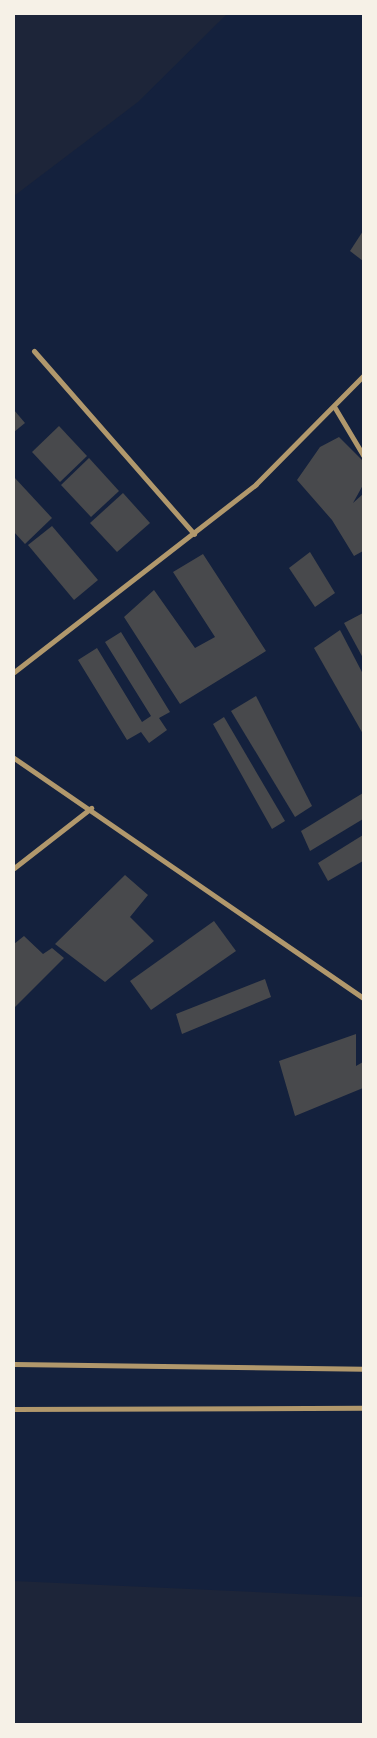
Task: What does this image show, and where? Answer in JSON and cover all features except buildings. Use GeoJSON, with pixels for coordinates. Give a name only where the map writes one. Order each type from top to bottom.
{"type":"FeatureCollection","features":[{"type":"Feature","properties":{"kind":"street"},"geometry":{"type":"LineString","coordinates":[[34,351],[194,534]]}},
{"type":"Feature","properties":{"kind":"street"},"geometry":{"type":"LineString","coordinates":[[14,672],[256,484],[335,408],[363,376]]}},
{"type":"Feature","properties":{"kind":"street"},"geometry":{"type":"LineString","coordinates":[[335,408],[363,455]]}},
{"type":"Feature","properties":{"kind":"street"},"geometry":{"type":"LineString","coordinates":[[14,758],[91,808],[363,998]]}},
{"type":"Feature","properties":{"kind":"street"},"geometry":{"type":"LineString","coordinates":[[14,868],[91,808]]}},
{"type":"Feature","properties":{"kind":"street"},"geometry":{"type":"LineString","coordinates":[[14,1364],[363,1370]]}},
{"type":"Feature","properties":{"kind":"street"},"geometry":{"type":"LineString","coordinates":[[14,1409],[363,1408]]}},
{"type":"Feature","properties":{"kind":"shaded area"},"geometry":{"type":"Polygon","coordinates":[[[14,14],[227,14],[138,102],[14,196],[14,14]]]}},
{"type":"Feature","properties":{"kind":"shaded area"},"geometry":{"type":"Polygon","coordinates":[[[14,1581],[363,1597],[363,1724],[14,1724],[14,1581]]]}}]}
